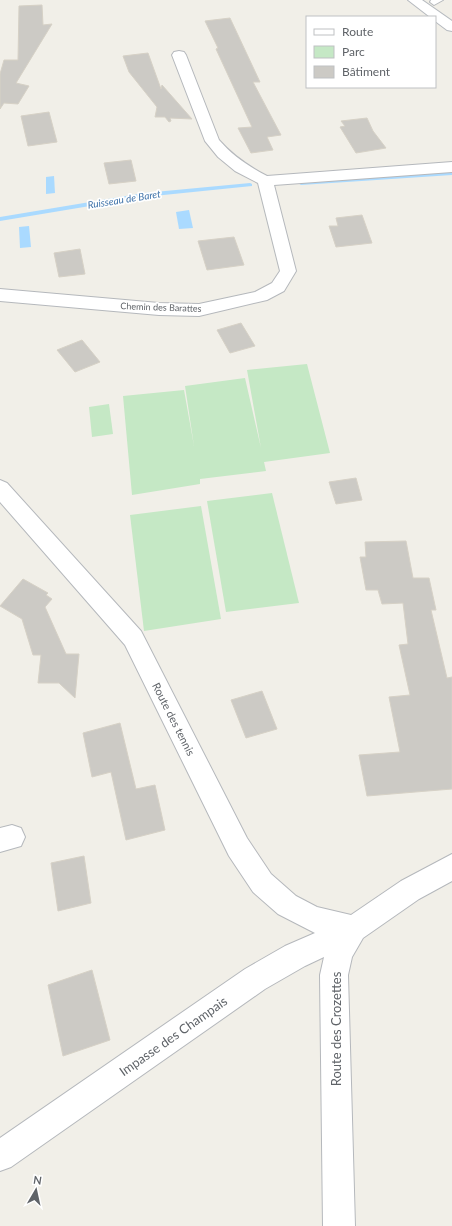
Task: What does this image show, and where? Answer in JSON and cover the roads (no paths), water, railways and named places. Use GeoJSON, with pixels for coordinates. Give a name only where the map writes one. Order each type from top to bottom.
{"type":"FeatureCollection","features":[{"type":"Feature","properties":{"kind":"street"},"geometry":{"type":"LineString","coordinates":[[428,2],[452,15]]}},
{"type":"Feature","properties":{"kind":"street"},"geometry":{"type":"LineString","coordinates":[[428,2],[452,26]]}},
{"type":"Feature","properties":{"kind":"street"},"geometry":{"type":"LineString","coordinates":[[179,55],[212,141],[223,154],[240,168],[266,181],[452,167]]}},
{"type":"Feature","properties":{"kind":"street","name":"Chemin des Barattes"},"geometry":{"type":"LineString","coordinates":[[0,295],[159,309],[200,310],[261,296],[278,287],[288,272],[266,181]]}},
{"type":"Feature","properties":{"kind":"street","name":"Route des tennis"},"geometry":{"type":"LineString","coordinates":[[0,488],[133,638],[238,847],[262,883],[287,905],[313,919],[354,929]]}},
{"type":"Feature","properties":{"kind":"street","name":"Route des Crozettes"},"geometry":{"type":"LineString","coordinates":[[339,1226],[334,975],[339,952],[354,929],[410,890],[452,867]]}},
{"type":"Feature","properties":{"kind":"street","name":"Impasse des Champais"},"geometry":{"type":"LineString","coordinates":[[0,1156],[255,979],[295,956],[354,929]]}},
{"type":"Feature","properties":{"kind":"water"},"geometry":{"type":"Polygon","coordinates":[[[54,176],[55,193],[46,194],[46,177],[54,176]]]}},
{"type":"Feature","properties":{"kind":"water"},"geometry":{"type":"Polygon","coordinates":[[[189,210],[193,228],[179,229],[176,212],[189,210]]]}},
{"type":"Feature","properties":{"kind":"water"},"geometry":{"type":"Polygon","coordinates":[[[29,226],[31,247],[20,248],[19,227],[29,226]]]}},
{"type":"Feature","properties":{"kind":"waterway","name":"Ruisseau de Baret"},"geometry":{"type":"LineString","coordinates":[[301,183],[452,173]]}},
{"type":"Feature","properties":{"kind":"waterway","name":"Ruisseau de Baret"},"geometry":{"type":"LineString","coordinates":[[0,219],[144,195],[250,185]]}}]}
